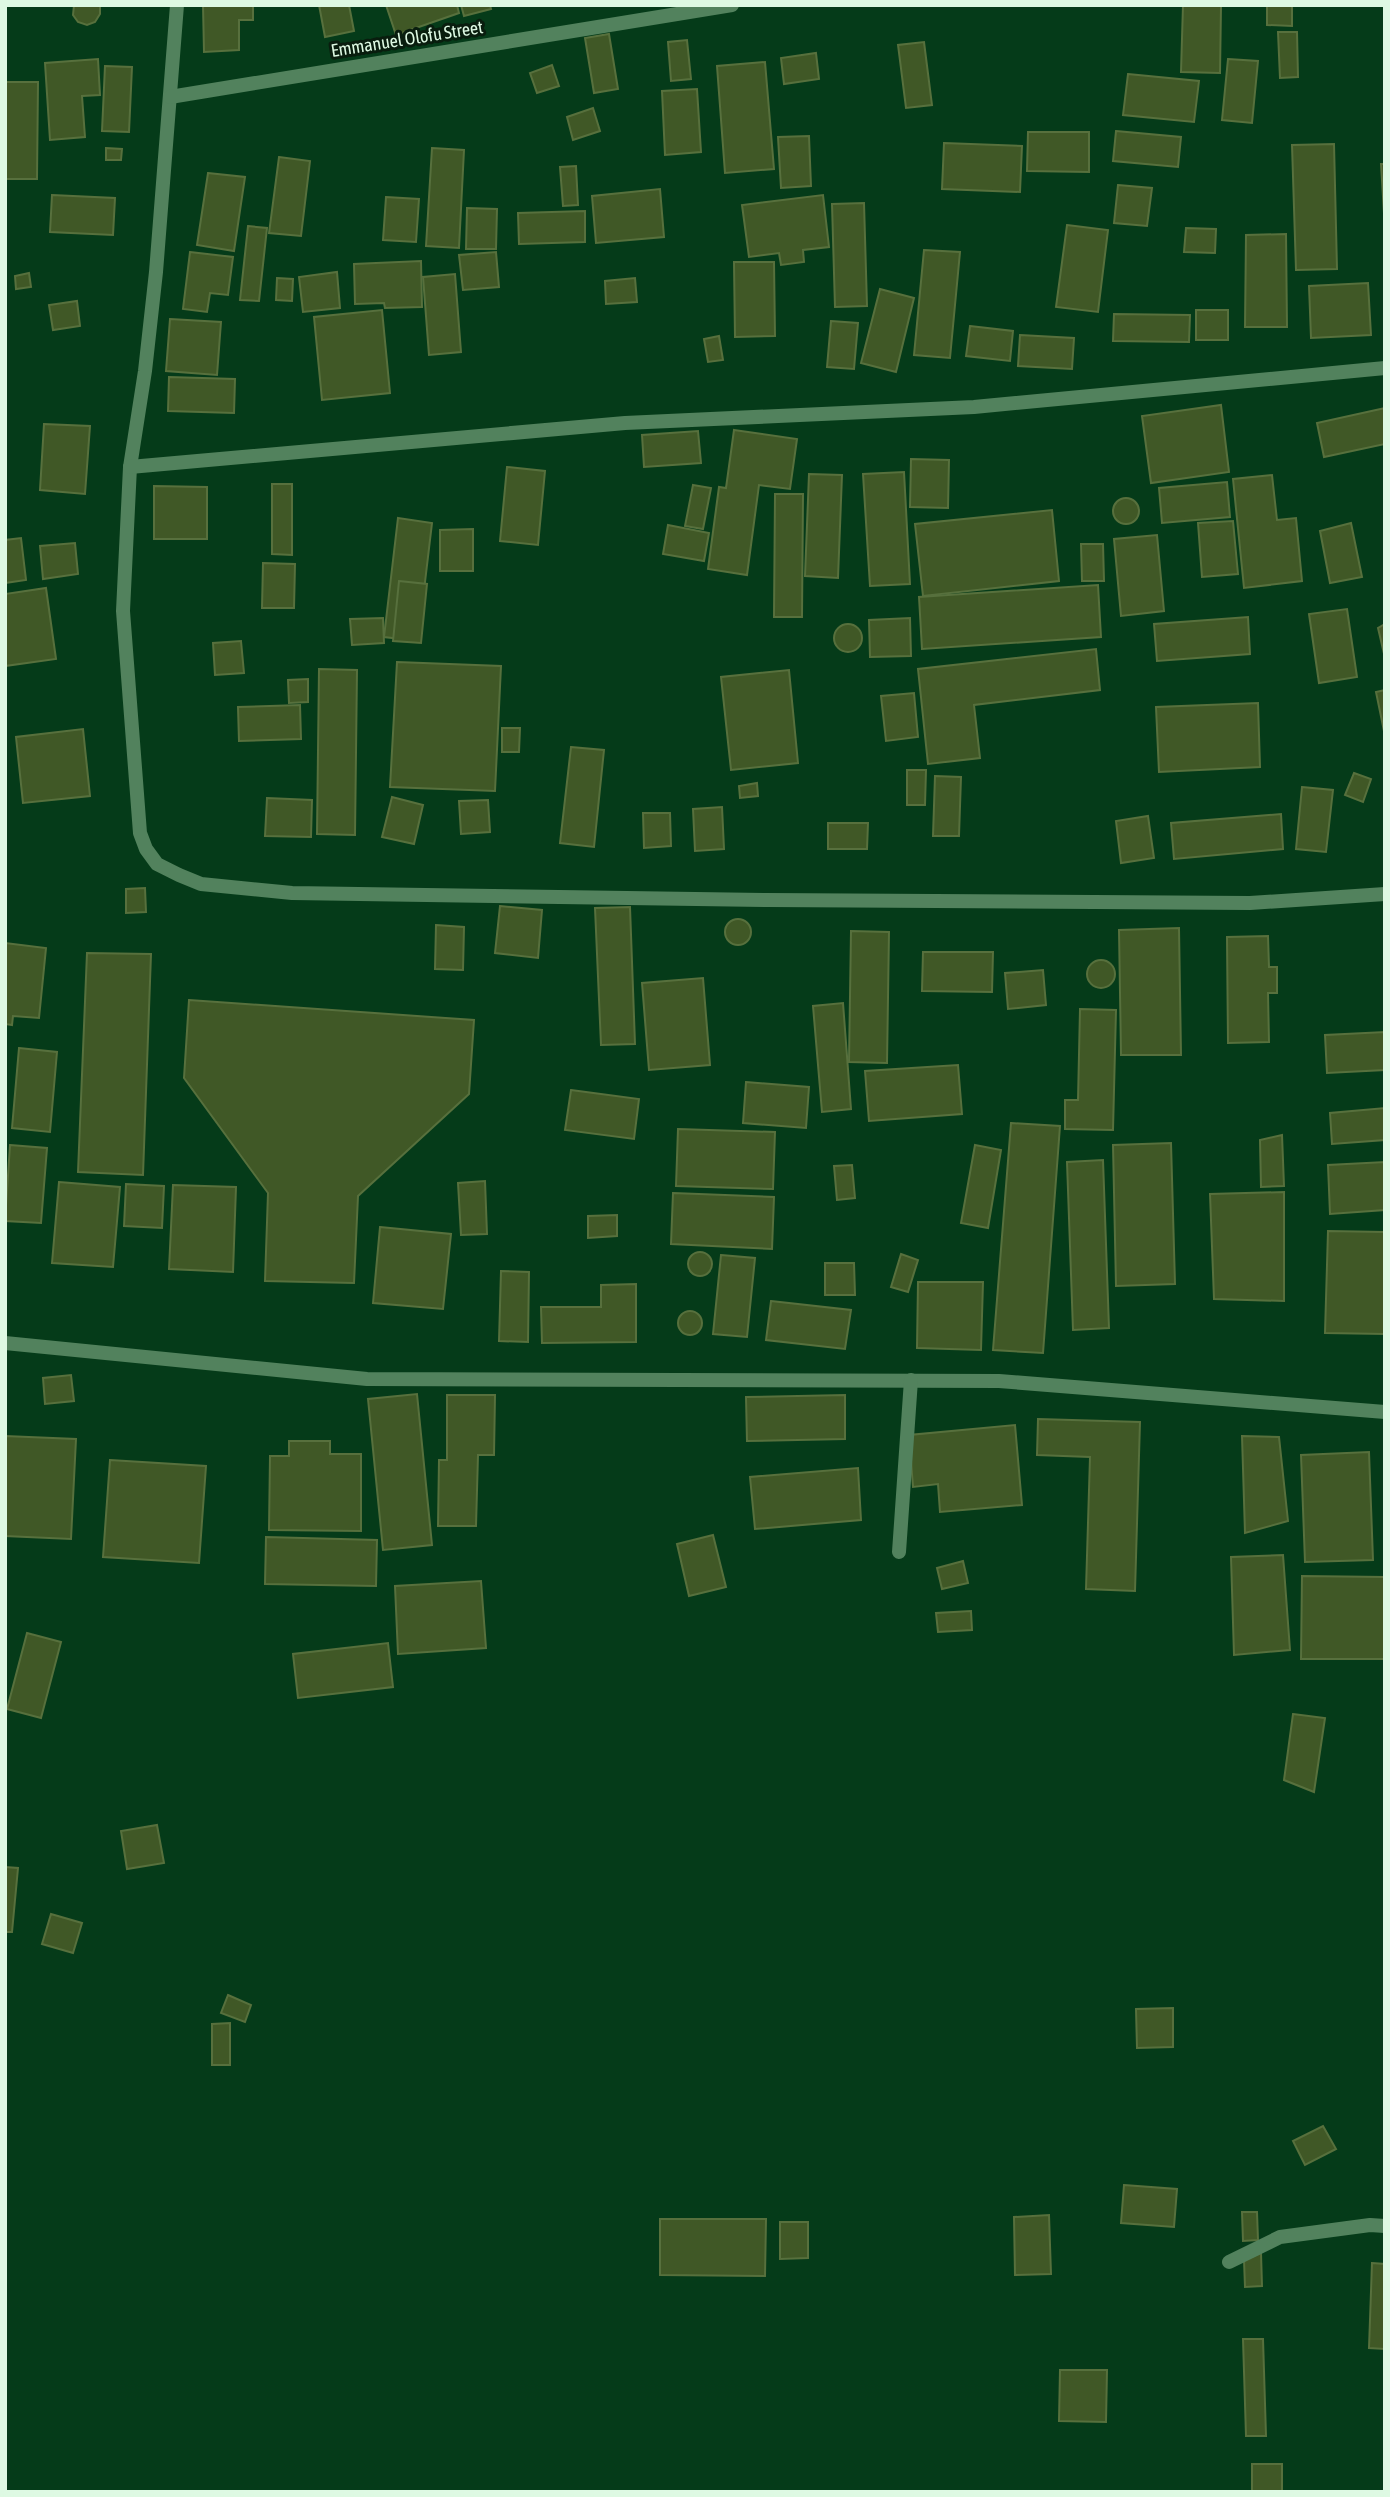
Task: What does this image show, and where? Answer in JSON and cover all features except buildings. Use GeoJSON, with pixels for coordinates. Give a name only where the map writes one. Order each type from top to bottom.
{"type":"FeatureCollection","features":[{"type":"Feature","properties":{"kind":"street"},"geometry":{"type":"LineString","coordinates":[[177,5],[156,272],[145,371],[130,467],[123,611],[140,833],[146,849],[157,864],[201,884],[292,893],[1250,903],[1385,894]]}},
{"type":"Feature","properties":{"kind":"street","name":"Emmanuel Olofu Street"},"geometry":{"type":"LineString","coordinates":[[170,97],[732,5]]}},
{"type":"Feature","properties":{"kind":"street"},"geometry":{"type":"LineString","coordinates":[[130,467],[625,423],[974,407],[1385,368]]}},
{"type":"Feature","properties":{"kind":"street"},"geometry":{"type":"LineString","coordinates":[[5,1343],[368,1379],[999,1381],[1385,1412]]}},
{"type":"Feature","properties":{"kind":"street"},"geometry":{"type":"LineString","coordinates":[[900,1552],[911,1380]]}},
{"type":"Feature","properties":{"kind":"street"},"geometry":{"type":"LineString","coordinates":[[1229,2262],[1280,2237],[1370,2225],[1385,2226]]}}]}
